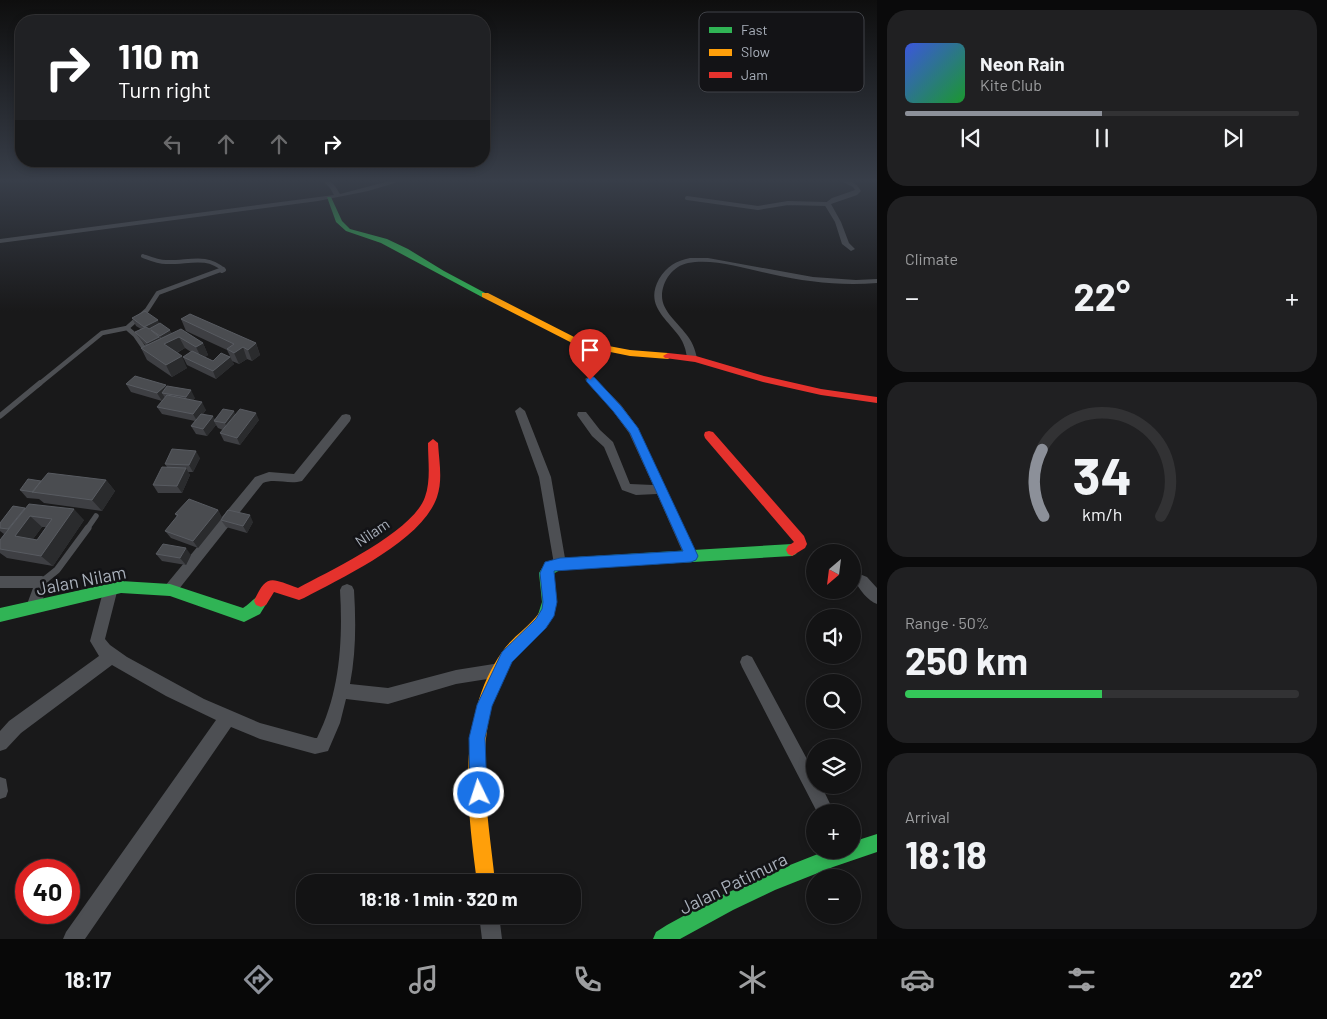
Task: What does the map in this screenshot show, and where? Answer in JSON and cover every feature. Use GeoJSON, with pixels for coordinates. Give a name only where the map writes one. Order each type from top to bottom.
{"type":"FeatureCollection","features":[{"type":"Feature","properties":{"kind":"street"},"geometry":{"type":"LineString","coordinates":[[0,242],[142,223]]}},
{"type":"Feature","properties":{"kind":"street"},"geometry":{"type":"LineString","coordinates":[[340,223],[348,230],[384,241],[410,254],[441,273],[579,343],[630,353],[692,358],[790,385],[877,400]]}},
{"type":"Feature","properties":{"kind":"street"},"geometry":{"type":"LineString","coordinates":[[838,223],[846,244],[851,249]]}},
{"type":"Feature","properties":{"kind":"street"},"geometry":{"type":"LineString","coordinates":[[692,358],[692,350],[685,338],[666,316],[658,302],[658,286],[667,272],[676,264],[691,259],[708,260],[825,281],[859,283],[877,280]]}},
{"type":"Feature","properties":{"kind":"street"},"geometry":{"type":"LineString","coordinates":[[590,380],[617,408],[634,431],[691,556]]}},
{"type":"Feature","properties":{"kind":"street"},"geometry":{"type":"LineString","coordinates":[[520,411],[545,477],[560,564]]}},
{"type":"Feature","properties":{"kind":"street"},"geometry":{"type":"LineString","coordinates":[[582,415],[596,433],[609,445],[626,486],[636,490],[661,489]]}},
{"type":"Feature","properties":{"kind":"street"},"geometry":{"type":"LineString","coordinates":[[170,590],[259,480],[270,475],[292,480],[298,478],[346,418]]}},
{"type":"Feature","properties":{"kind":"street"},"geometry":{"type":"LineString","coordinates":[[485,874],[477,765],[477,738],[484,705],[507,657],[546,615],[550,602],[546,573],[550,567],[560,564],[794,550],[801,544],[800,540],[709,435]]}},
{"type":"Feature","properties":{"kind":"street","name":"Nilam"},"geometry":{"type":"LineString","coordinates":[[271,585],[299,594],[380,547],[419,518],[427,507],[434,486],[434,443]]}},
{"type":"Feature","properties":{"kind":"street"},"geometry":{"type":"LineString","coordinates":[[0,582],[42,582],[33,607]]}},
{"type":"Feature","properties":{"kind":"street"},"geometry":{"type":"LineString","coordinates":[[862,582],[877,598]]}},
{"type":"Feature","properties":{"kind":"street","name":"Jalan Nilam"},"geometry":{"type":"LineString","coordinates":[[0,615],[112,588],[141,587],[170,590],[244,615],[255,609],[271,585]]}},
{"type":"Feature","properties":{"kind":"street"},"geometry":{"type":"LineString","coordinates":[[112,588],[97,641],[98,646],[111,656],[169,689],[228,717],[260,731],[315,746],[322,744],[328,734],[340,691],[348,642],[347,590]]}},
{"type":"Feature","properties":{"kind":"street"},"geometry":{"type":"LineString","coordinates":[[0,743],[15,727],[111,656]]}},
{"type":"Feature","properties":{"kind":"street"},"geometry":{"type":"LineString","coordinates":[[747,662],[822,804]]}},
{"type":"Feature","properties":{"kind":"street"},"geometry":{"type":"LineString","coordinates":[[340,691],[388,696],[456,677],[500,670]]}},
{"type":"Feature","properties":{"kind":"street"},"geometry":{"type":"LineString","coordinates":[[74,939],[228,717]]}},
{"type":"Feature","properties":{"kind":"street"},"geometry":{"type":"LineString","coordinates":[[0,785],[0,791]]}},
{"type":"Feature","properties":{"kind":"street","name":"Jalan Patimura"},"geometry":{"type":"LineString","coordinates":[[861,848],[877,844]]}},
{"type":"Feature","properties":{"kind":"street","name":"Jalan Patimura"},"geometry":{"type":"LineString","coordinates":[[669,937],[735,897],[825,859]]}},
{"type":"Feature","properties":{"kind":"street"},"geometry":{"type":"LineString","coordinates":[[490,924],[492,939]]}},
{"type":"Feature","properties":{"kind":"lane"},"geometry":{"type":"LineString","coordinates":[[0,416],[94,338],[109,330],[127,328],[147,310],[162,290],[224,270],[204,259],[170,262],[143,256]]}},
{"type":"Feature","properties":{"kind":"lane"},"geometry":{"type":"LineString","coordinates":[[127,328],[135,335],[146,351]]}},
{"type":"Feature","properties":{"kind":"lane"},"geometry":{"type":"LineString","coordinates":[[42,582],[57,570],[96,516]]}},
{"type":"Feature","properties":{"kind":"building"},"geometry":{"type":"Polygon","coordinates":[[[145,311],[158,320],[144,327],[132,318],[145,311]]]}},
{"type":"Feature","properties":{"kind":"building"},"geometry":{"type":"Polygon","coordinates":[[[190,314],[256,343],[248,350],[243,347],[234,353],[227,349],[234,344],[181,319],[190,314]]]}},
{"type":"Feature","properties":{"kind":"building"},"geometry":{"type":"Polygon","coordinates":[[[160,323],[170,330],[160,336],[151,330],[159,337],[147,343],[135,332],[146,327],[149,329],[160,323]]]}},
{"type":"Feature","properties":{"kind":"building"},"geometry":{"type":"Polygon","coordinates":[[[181,329],[203,343],[196,347],[179,337],[164,344],[182,356],[166,365],[141,348],[181,329]]]}},
{"type":"Feature","properties":{"kind":"building"},"geometry":{"type":"Polygon","coordinates":[[[192,351],[213,361],[221,353],[230,357],[213,371],[183,357],[192,351]]]}},
{"type":"Feature","properties":{"kind":"building"},"geometry":{"type":"Polygon","coordinates":[[[135,376],[166,385],[157,393],[126,384],[135,376]]]}},
{"type":"Feature","properties":{"kind":"building"},"geometry":{"type":"Polygon","coordinates":[[[167,386],[191,390],[186,397],[162,393],[167,386]]]}},
{"type":"Feature","properties":{"kind":"building"},"geometry":{"type":"Polygon","coordinates":[[[167,395],[202,402],[193,414],[157,407],[167,395]]]}},
{"type":"Feature","properties":{"kind":"building"},"geometry":{"type":"Polygon","coordinates":[[[223,409],[234,411],[225,423],[214,421],[223,409]]]}},
{"type":"Feature","properties":{"kind":"building"},"geometry":{"type":"Polygon","coordinates":[[[240,409],[256,413],[237,438],[220,433],[240,409]]]}},
{"type":"Feature","properties":{"kind":"building"},"geometry":{"type":"Polygon","coordinates":[[[201,414],[213,416],[203,429],[191,426],[201,414]]]}},
{"type":"Feature","properties":{"kind":"building"},"geometry":{"type":"Polygon","coordinates":[[[172,449],[196,451],[189,465],[165,464],[172,449]]]}},
{"type":"Feature","properties":{"kind":"building"},"geometry":{"type":"Polygon","coordinates":[[[162,467],[186,468],[177,486],[153,485],[162,467]]]}},
{"type":"Feature","properties":{"kind":"building"},"geometry":{"type":"Polygon","coordinates":[[[48,473],[106,480],[92,500],[32,492],[48,473]]]}},
{"type":"Feature","properties":{"kind":"building"},"geometry":{"type":"Polygon","coordinates":[[[28,479],[41,481],[33,492],[20,490],[28,479]]]}},
{"type":"Feature","properties":{"kind":"building"},"geometry":{"type":"Polygon","coordinates":[[[189,499],[218,510],[193,541],[165,531],[178,515],[175,514],[189,499]]]}},
{"type":"Feature","properties":{"kind":"building"},"geometry":{"type":"Polygon","coordinates":[[[29,504],[74,509],[41,556],[0,549],[0,540],[29,504]],[[30,516],[15,536],[37,540],[52,519],[30,516]]]}},
{"type":"Feature","properties":{"kind":"building"},"geometry":{"type":"Polygon","coordinates":[[[13,506],[25,508],[8,529],[0,528],[0,523],[13,506]]]}},
{"type":"Feature","properties":{"kind":"building"},"geometry":{"type":"Polygon","coordinates":[[[228,510],[250,515],[243,526],[221,520],[228,510]]]}},
{"type":"Feature","properties":{"kind":"building"},"geometry":{"type":"Polygon","coordinates":[[[163,544],[186,548],[180,558],[156,554],[163,544]]]}},
{"type":"Feature","properties":{"kind":"traffic: fast"},"geometry":{"type":"LineString","coordinates":[[340,223],[348,230],[384,241],[405,251],[441,273],[485,295]]}},
{"type":"Feature","properties":{"kind":"traffic: fast"},"geometry":{"type":"LineString","coordinates":[[544,618],[549,602],[546,573],[550,567],[560,564],[792,550]]}},
{"type":"Feature","properties":{"kind":"traffic: fast"},"geometry":{"type":"LineString","coordinates":[[0,615],[121,587],[170,590],[244,615],[255,609],[261,601]]}},
{"type":"Feature","properties":{"kind":"traffic: fast"},"geometry":{"type":"LineString","coordinates":[[663,939],[706,914],[768,883],[811,865],[877,843]]}},
{"type":"Feature","properties":{"kind":"traffic: slow"},"geometry":{"type":"LineString","coordinates":[[485,295],[579,343],[630,353],[668,356]]}},
{"type":"Feature","properties":{"kind":"traffic: slow"},"geometry":{"type":"LineString","coordinates":[[485,874],[477,766],[483,709],[493,682],[507,657],[544,618]]}},
{"type":"Feature","properties":{"kind":"traffic: jam"},"geometry":{"type":"LineString","coordinates":[[668,356],[696,359],[763,379],[821,392],[877,400]]}},
{"type":"Feature","properties":{"kind":"traffic: jam"},"geometry":{"type":"LineString","coordinates":[[709,435],[800,540],[801,544],[792,550]]}},
{"type":"Feature","properties":{"kind":"traffic: jam"},"geometry":{"type":"LineString","coordinates":[[261,601],[271,585],[299,594],[369,555],[405,530],[418,517],[431,497],[434,482],[433,443]]}},
{"type":"Feature","properties":{"kind":"route"},"geometry":{"type":"LineString","coordinates":[[479,793],[477,738],[484,705],[488,693],[507,657],[541,623],[549,611],[547,570],[553,565],[560,564],[691,556],[634,431],[617,408],[590,380]]}}]}
